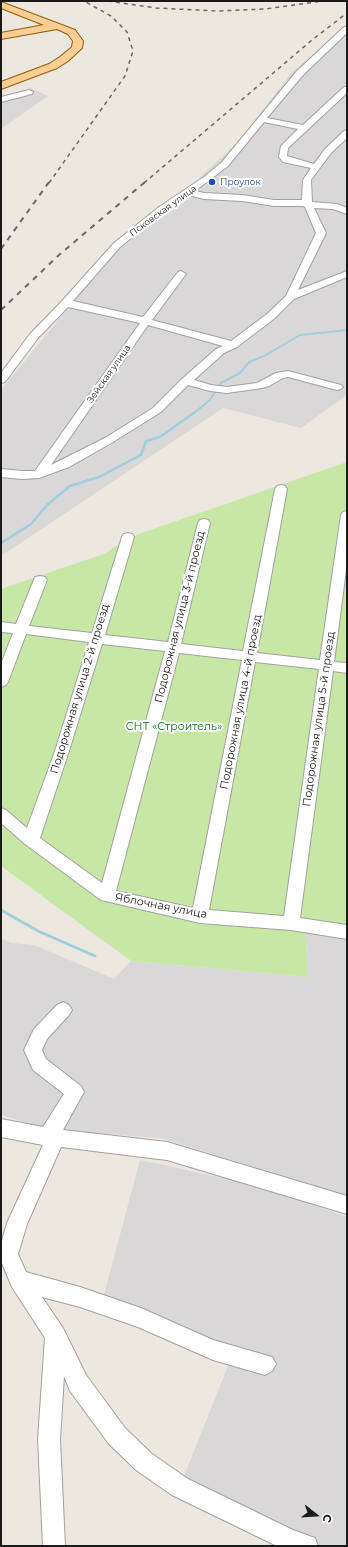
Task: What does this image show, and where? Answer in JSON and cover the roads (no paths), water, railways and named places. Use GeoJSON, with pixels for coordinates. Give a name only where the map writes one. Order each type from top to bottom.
{"type":"FeatureCollection","features":[{"type":"Feature","properties":{"kind":"main road"},"geometry":{"type":"LineString","coordinates":[[1,5],[72,32],[76,37],[77,48],[53,66],[1,86]]}},
{"type":"Feature","properties":{"kind":"main road"},"geometry":{"type":"LineString","coordinates":[[22,31],[30,22],[27,16]]}},
{"type":"Feature","properties":{"kind":"main road"},"geometry":{"type":"LineString","coordinates":[[1,36],[22,31],[61,27]]}},
{"type":"Feature","properties":{"kind":"street","name":"Псковская улица"},"geometry":{"type":"LineString","coordinates":[[1,380],[34,336],[66,303],[117,245],[162,209],[225,164],[300,74],[347,29]]}},
{"type":"Feature","properties":{"kind":"street"},"geometry":{"type":"LineString","coordinates":[[316,167],[293,162],[283,157],[284,148],[347,89]]}},
{"type":"Feature","properties":{"kind":"street"},"geometry":{"type":"LineString","coordinates":[[1,100],[29,92]]}},
{"type":"Feature","properties":{"kind":"street"},"geometry":{"type":"LineString","coordinates":[[262,119],[304,128]]}},
{"type":"Feature","properties":{"kind":"street"},"geometry":{"type":"LineString","coordinates":[[1,473],[22,476],[39,474],[65,464],[109,440],[158,410],[186,381],[220,351],[233,345],[271,316],[290,297],[321,233],[307,204],[307,180],[316,167],[346,135]]}},
{"type":"Feature","properties":{"kind":"street"},"geometry":{"type":"LineString","coordinates":[[187,192],[204,196],[334,206],[347,211]]}},
{"type":"Feature","properties":{"kind":"street","name":"Зейская улица"},"geometry":{"type":"LineString","coordinates":[[39,474],[146,321],[181,274]]}},
{"type":"Feature","properties":{"kind":"street"},"geometry":{"type":"LineString","coordinates":[[290,297],[347,274]]}},
{"type":"Feature","properties":{"kind":"street"},"geometry":{"type":"LineString","coordinates":[[66,303],[146,321],[233,345]]}},
{"type":"Feature","properties":{"kind":"street"},"geometry":{"type":"LineString","coordinates":[[186,381],[210,388],[227,390],[258,386],[265,384],[280,375],[288,374],[337,387]]}},
{"type":"Feature","properties":{"kind":"street","name":"Подорожная улица 4-й проезд"},"geometry":{"type":"LineString","coordinates":[[200,916],[281,489]]}},
{"type":"Feature","properties":{"kind":"street","name":"Подорожная улица 5-й проезд"},"geometry":{"type":"LineString","coordinates":[[291,923],[347,515]]}},
{"type":"Feature","properties":{"kind":"street","name":"Подорожная улица 3-й проезд"},"geometry":{"type":"LineString","coordinates":[[107,895],[173,648],[204,524]]}},
{"type":"Feature","properties":{"kind":"street","name":"Подорожная улица 2-й проезд"},"geometry":{"type":"LineString","coordinates":[[30,840],[62,751],[128,537]]}},
{"type":"Feature","properties":{"kind":"street"},"geometry":{"type":"LineString","coordinates":[[1,682],[40,580]]}},
{"type":"Feature","properties":{"kind":"street"},"geometry":{"type":"LineString","coordinates":[[1,627],[347,668]]}},
{"type":"Feature","properties":{"kind":"street","name":"Яблочная улица"},"geometry":{"type":"LineString","coordinates":[[1,814],[30,840],[107,895],[200,916],[291,923],[347,932]]}},
{"type":"Feature","properties":{"kind":"street"},"geometry":{"type":"LineString","coordinates":[[63,1010],[40,1034],[33,1050],[39,1064],[76,1092],[52,1137],[17,1223],[8,1254],[19,1280],[56,1335],[78,1382],[117,1436],[144,1462],[180,1487],[289,1540],[308,1546]]}},
{"type":"Feature","properties":{"kind":"street"},"geometry":{"type":"LineString","coordinates":[[1,1128],[52,1137],[167,1150],[347,1205]]}},
{"type":"Feature","properties":{"kind":"street"},"geometry":{"type":"LineString","coordinates":[[19,1280],[80,1297],[141,1318],[213,1350],[265,1364]]}},
{"type":"Feature","properties":{"kind":"street"},"geometry":{"type":"LineString","coordinates":[[54,1546],[49,1439],[56,1335]]}},
{"type":"Feature","properties":{"kind":"waterway"},"geometry":{"type":"LineString","coordinates":[[194,413],[210,400],[221,383],[240,373],[249,362],[266,355],[300,335],[347,330]]}},
{"type":"Feature","properties":{"kind":"waterway"},"geometry":{"type":"LineString","coordinates":[[1,543],[31,524],[47,505],[70,486],[99,477],[141,455],[146,441],[160,437],[195,412]]}},
{"type":"Feature","properties":{"kind":"waterway"},"geometry":{"type":"LineString","coordinates":[[1,910],[38,931],[95,956]]}},
{"type":"Feature","properties":{"kind":"railway"},"geometry":{"type":"LineString","coordinates":[[49,183],[125,76],[133,51],[127,32],[111,16],[84,1]]}},
{"type":"Feature","properties":{"kind":"railway"},"geometry":{"type":"LineString","coordinates":[[108,1],[156,8],[218,11],[265,9],[323,1]]}},
{"type":"Feature","properties":{"kind":"railway"},"geometry":{"type":"LineString","coordinates":[[144,183],[312,40],[347,13]]}},
{"type":"Feature","properties":{"kind":"railway"},"geometry":{"type":"LineString","coordinates":[[1,249],[49,182]]}},
{"type":"Feature","properties":{"kind":"railway"},"geometry":{"type":"LineString","coordinates":[[1,310],[59,255],[145,182]]}},
{"type":"Feature","properties":{"kind":"place","name":"Проулок"},"geometry":{"type":"Point","coordinates":[212,182]}},
{"type":"Feature","properties":{"kind":"park label","name":"СНТ «Строитель»"},"geometry":{"type":"Point","coordinates":[174,727]}}]}
